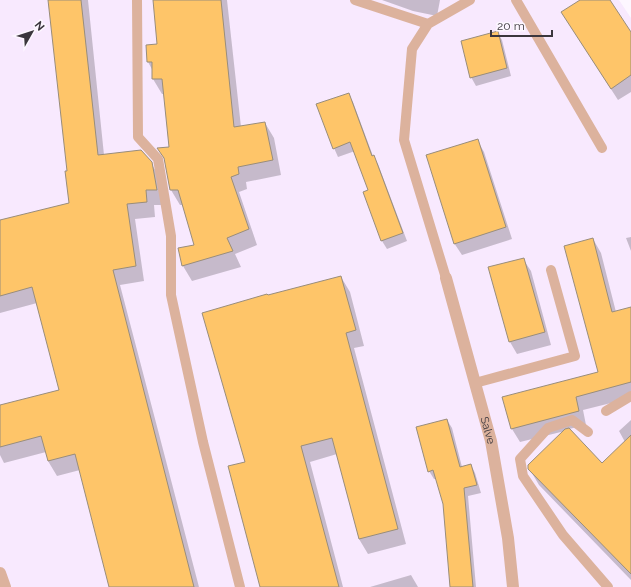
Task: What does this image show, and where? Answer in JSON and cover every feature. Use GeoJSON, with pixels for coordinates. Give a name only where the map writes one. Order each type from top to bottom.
{"type":"FeatureCollection","features":[{"type":"Feature","properties":{"kind":"street","name":"Salve"},"geometry":{"type":"LineString","coordinates":[[446,278],[491,441],[508,538],[513,587]]}},
{"type":"Feature","properties":{"kind":"street"},"geometry":{"type":"LineString","coordinates":[[0,573],[5,587]]}},
{"type":"Feature","properties":{"kind":"lane"},"geometry":{"type":"LineString","coordinates":[[136,0],[138,137],[158,159],[171,236],[171,295],[203,442],[240,587]]}},
{"type":"Feature","properties":{"kind":"lane"},"geometry":{"type":"LineString","coordinates":[[355,0],[428,24]]}},
{"type":"Feature","properties":{"kind":"lane"},"geometry":{"type":"LineString","coordinates":[[446,278],[404,140],[412,49],[428,24],[470,0]]}},
{"type":"Feature","properties":{"kind":"lane"},"geometry":{"type":"LineString","coordinates":[[516,0],[602,148]]}},
{"type":"Feature","properties":{"kind":"lane"},"geometry":{"type":"LineString","coordinates":[[475,383],[575,356],[551,270]]}},
{"type":"Feature","properties":{"kind":"lane"},"geometry":{"type":"LineString","coordinates":[[606,411],[631,396]]}},
{"type":"Feature","properties":{"kind":"lane"},"geometry":{"type":"LineString","coordinates":[[588,432],[572,420],[548,428],[520,458],[523,476],[527,483],[563,535],[608,587]]}},
{"type":"Feature","properties":{"kind":"shaded area"},"geometry":{"type":"Polygon","coordinates":[[[0,0],[619,0],[631,18],[631,587],[5,587],[0,573],[0,0]]]}},
{"type":"Feature","properties":{"kind":"building"},"geometry":{"type":"Polygon","coordinates":[[[48,0],[81,0],[98,155],[141,150],[152,162],[157,190],[146,190],[147,202],[127,204],[136,266],[113,270],[194,587],[109,587],[75,454],[48,461],[41,436],[0,447],[0,405],[59,390],[32,287],[0,296],[0,220],[69,203],[65,171],[67,171],[48,0]]]}},
{"type":"Feature","properties":{"kind":"building"},"geometry":{"type":"Polygon","coordinates":[[[153,0],[221,0],[234,127],[265,122],[273,160],[238,167],[239,174],[231,177],[249,229],[227,238],[233,251],[182,266],[178,248],[194,245],[178,190],[170,190],[164,158],[157,148],[169,147],[162,79],[152,79],[152,62],[147,62],[146,45],[157,44],[153,0]]]}},
{"type":"Feature","properties":{"kind":"building"},"geometry":{"type":"Polygon","coordinates":[[[580,0],[610,0],[631,32],[631,75],[611,89],[561,12],[580,0]]]}},
{"type":"Feature","properties":{"kind":"building"},"geometry":{"type":"Polygon","coordinates":[[[498,31],[507,68],[470,78],[461,41],[498,31]]]}},
{"type":"Feature","properties":{"kind":"building"},"geometry":{"type":"Polygon","coordinates":[[[349,93],[372,156],[374,155],[403,233],[381,241],[363,192],[368,190],[350,142],[333,149],[316,104],[349,93]]]}},
{"type":"Feature","properties":{"kind":"building"},"geometry":{"type":"Polygon","coordinates":[[[478,139],[506,227],[454,244],[426,155],[478,139]]]}},
{"type":"Feature","properties":{"kind":"building"},"geometry":{"type":"Polygon","coordinates":[[[593,238],[612,312],[631,307],[631,382],[576,397],[579,411],[511,429],[502,397],[598,372],[564,246],[593,238]]]}},
{"type":"Feature","properties":{"kind":"building"},"geometry":{"type":"Polygon","coordinates":[[[524,258],[545,332],[509,342],[488,267],[524,258]]]}},
{"type":"Feature","properties":{"kind":"building"},"geometry":{"type":"Polygon","coordinates":[[[341,276],[356,330],[346,333],[398,529],[359,539],[332,438],[301,446],[339,587],[260,587],[228,466],[245,462],[202,313],[267,294],[268,295],[341,276]]]}},
{"type":"Feature","properties":{"kind":"building"},"geometry":{"type":"Polygon","coordinates":[[[447,419],[460,467],[471,464],[477,485],[464,488],[473,587],[450,587],[443,504],[433,470],[428,472],[416,427],[447,419]]]}},
{"type":"Feature","properties":{"kind":"building"},"geometry":{"type":"Polygon","coordinates":[[[569,428],[602,463],[631,435],[631,574],[528,469],[528,465],[565,429],[569,428]]]}}]}
